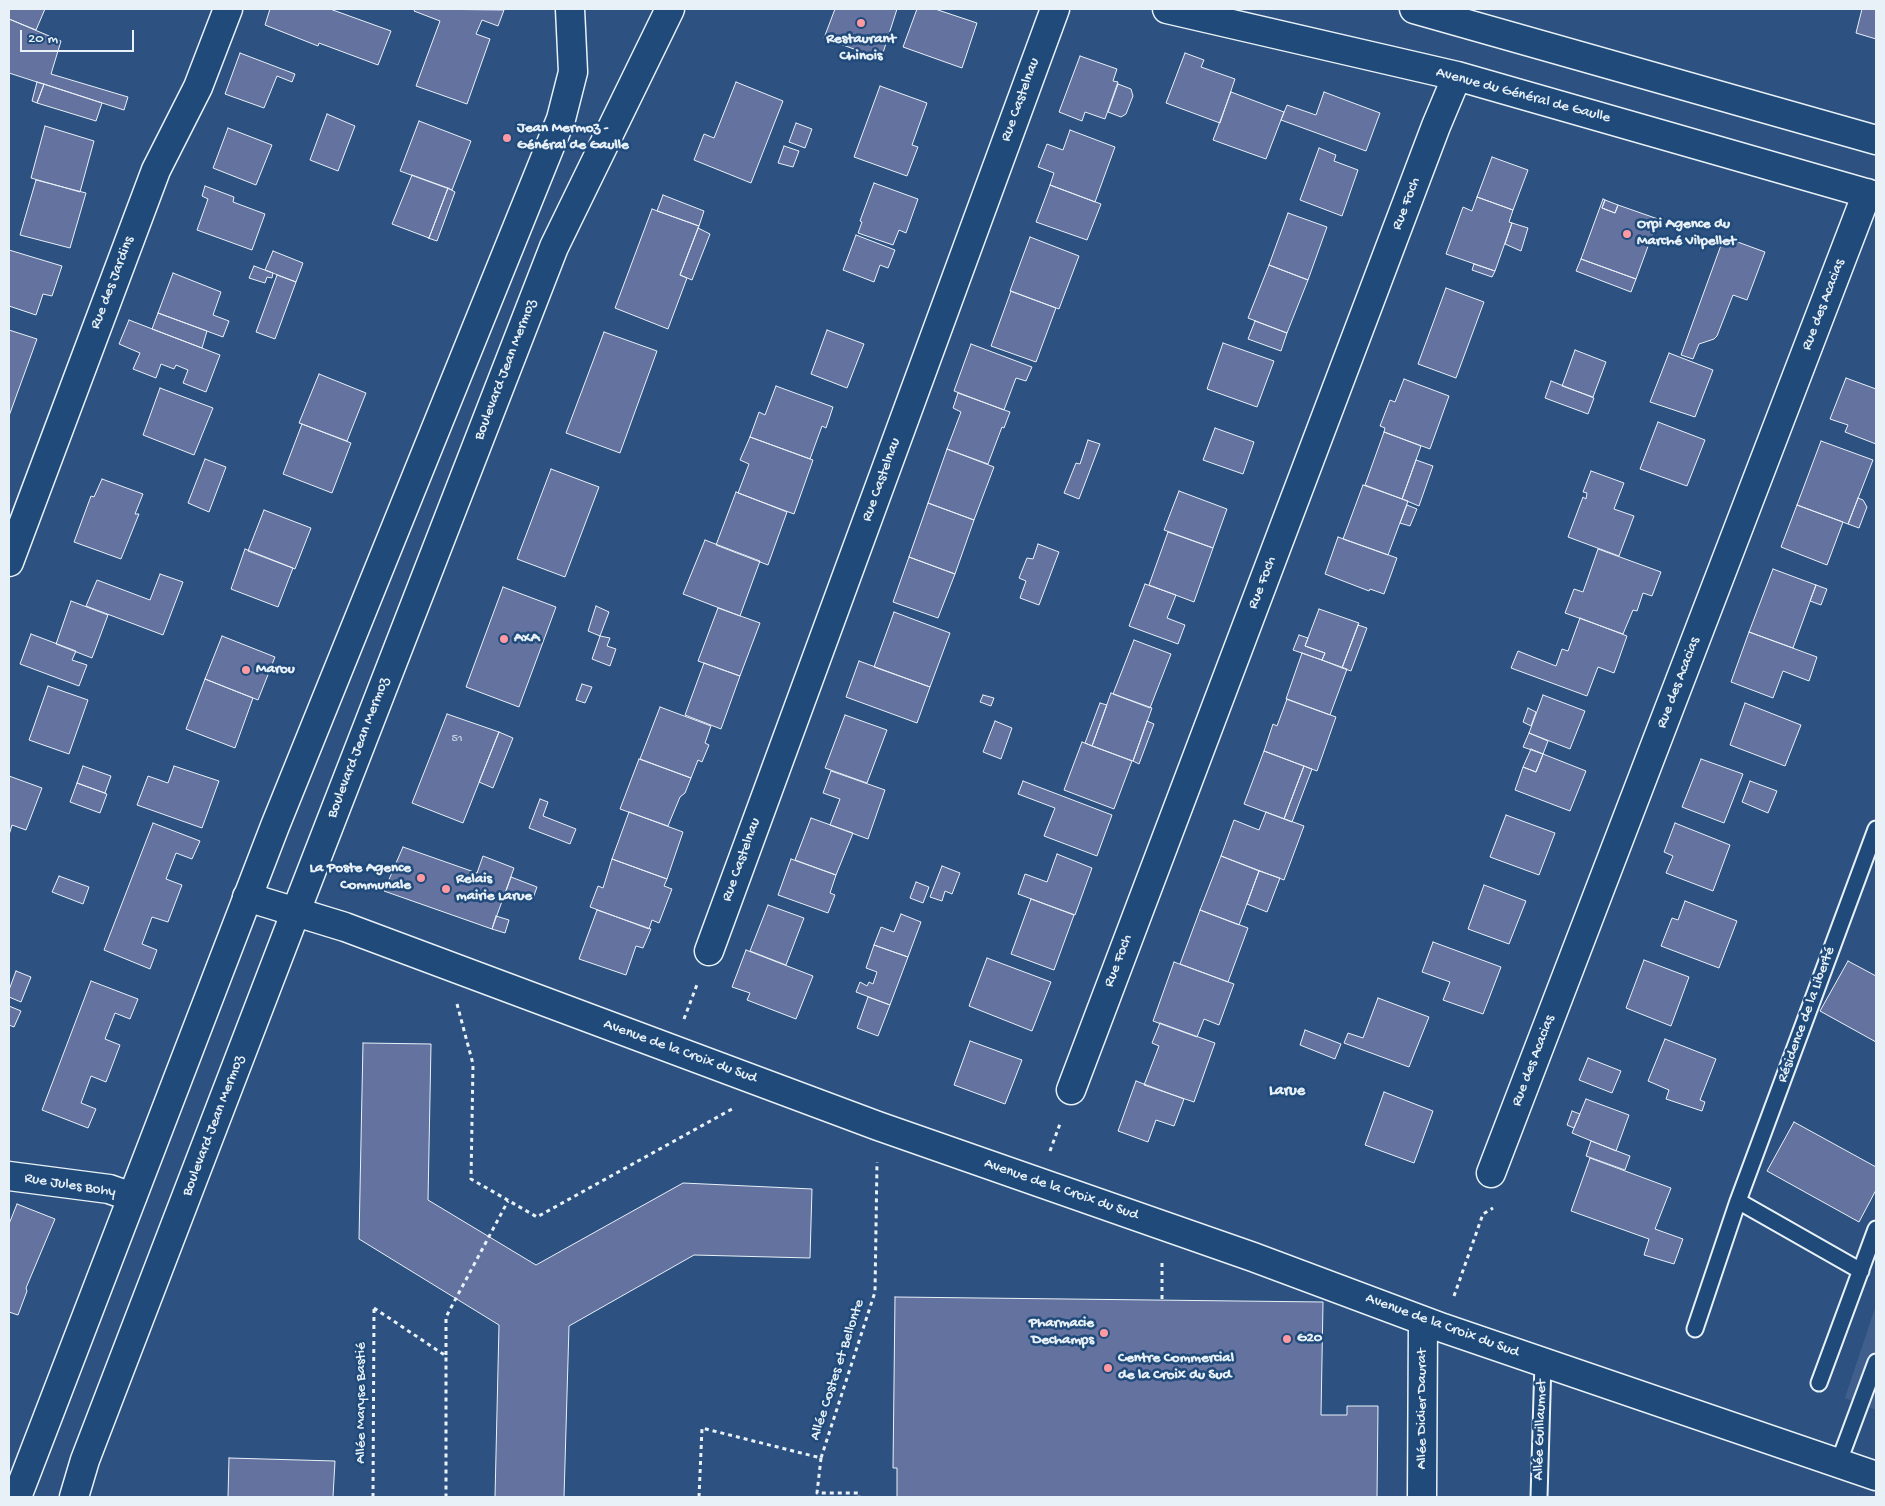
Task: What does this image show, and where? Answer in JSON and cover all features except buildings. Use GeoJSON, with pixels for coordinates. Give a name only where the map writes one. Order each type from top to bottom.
{"type":"FeatureCollection","features":[{"type":"Feature","properties":{"kind":"street","name":"Rue des Jardins"},"geometry":{"type":"LineString","coordinates":[[9,562],[156,170],[198,87],[228,9]]}},
{"type":"Feature","properties":{"kind":"street"},"geometry":{"type":"LineString","coordinates":[[17,1497],[247,898],[561,119],[573,72],[570,9]]}},
{"type":"Feature","properties":{"kind":"street","name":"Boulevard Jean Mermoz"},"geometry":{"type":"LineString","coordinates":[[74,1497],[89,1451],[554,247],[670,9]]}},
{"type":"Feature","properties":{"kind":"street","name":"Rue Castelnau"},"geometry":{"type":"LineString","coordinates":[[709,951],[1055,9]]}},
{"type":"Feature","properties":{"kind":"street","name":"Avenue du Général de Gaulle"},"geometry":{"type":"LineString","coordinates":[[1167,9],[1457,76],[1872,194]]}},
{"type":"Feature","properties":{"kind":"street"},"geometry":{"type":"LineString","coordinates":[[1414,9],[1876,140]]}},
{"type":"Feature","properties":{"kind":"street","name":"Rue Foch"},"geometry":{"type":"LineString","coordinates":[[1071,1090],[1436,126],[1457,76]]}},
{"type":"Feature","properties":{"kind":"street","name":"Rue des Acacias"},"geometry":{"type":"LineString","coordinates":[[1491,1173],[1872,194]]}},
{"type":"Feature","properties":{"kind":"street","name":"Avenue de la Croix du Sud"},"geometry":{"type":"LineString","coordinates":[[247,898],[345,927],[878,1126],[1253,1257],[1433,1324],[1876,1476]]}},
{"type":"Feature","properties":{"kind":"street","name":"Rue Jules Bohy"},"geometry":{"type":"LineString","coordinates":[[9,1176],[109,1189],[132,1198]]}},
{"type":"Feature","properties":{"kind":"street","name":"Allée Didier Daurat"},"geometry":{"type":"LineString","coordinates":[[1422,1497],[1433,1324]]}},
{"type":"Feature","properties":{"kind":"lane","name":"Résidence de la Liberté"},"geometry":{"type":"LineString","coordinates":[[1694,1329],[1738,1201],[1876,829]]}},
{"type":"Feature","properties":{"kind":"lane"},"geometry":{"type":"LineString","coordinates":[[1738,1201],[1860,1271]]}},
{"type":"Feature","properties":{"kind":"lane"},"geometry":{"type":"LineString","coordinates":[[1819,1383],[1876,1230]]}},
{"type":"Feature","properties":{"kind":"lane","name":"Allée Guillaumet"},"geometry":{"type":"LineString","coordinates":[[1539,1497],[1543,1362]]}},
{"type":"Feature","properties":{"kind":"lane"},"geometry":{"type":"LineString","coordinates":[[1838,1464],[1876,1362]]}},
{"type":"Feature","properties":{"kind":"path"},"geometry":{"type":"LineString","coordinates":[[673,1050],[709,951]]}},
{"type":"Feature","properties":{"kind":"path"},"geometry":{"type":"LineString","coordinates":[[446,965],[473,1064],[471,1179],[537,1217],[772,1086]]}},
{"type":"Feature","properties":{"kind":"path"},"geometry":{"type":"LineString","coordinates":[[1040,1182],[1071,1090]]}},
{"type":"Feature","properties":{"kind":"path","name":"Allée Costes et Bellonte"},"geometry":{"type":"LineString","coordinates":[[699,1497],[702,1428],[821,1458],[875,1292],[878,1126]]}},
{"type":"Feature","properties":{"kind":"path"},"geometry":{"type":"LineString","coordinates":[[1433,1324],[1483,1214],[1497,1205],[1475,1190],[1491,1173]]}},
{"type":"Feature","properties":{"kind":"path"},"geometry":{"type":"LineString","coordinates":[[446,1497],[446,1317],[508,1201]]}},
{"type":"Feature","properties":{"kind":"path"},"geometry":{"type":"LineString","coordinates":[[1162,1264],[1162,1300]]}},
{"type":"Feature","properties":{"kind":"path","name":"Allée Maryse Bastié"},"geometry":{"type":"LineString","coordinates":[[373,1497],[374,1308],[446,1356]]}},
{"type":"Feature","properties":{"kind":"path"},"geometry":{"type":"LineString","coordinates":[[821,1458],[818,1493],[859,1493],[859,1497]]}},
{"type":"Feature","properties":{"kind":"shaded area"},"geometry":{"type":"Polygon","coordinates":[[[1876,1305],[1876,1410],[1845,1398],[1876,1305]]]}},
{"type":"Feature","properties":{"kind":"place","name":"Restaurant Chinois"},"geometry":{"type":"Point","coordinates":[861,23]}},
{"type":"Feature","properties":{"kind":"place","name":"Jean Mermoz - Général de Gaulle"},"geometry":{"type":"Point","coordinates":[507,138]}},
{"type":"Feature","properties":{"kind":"place","name":"Orpi Agence du Marché Vilpellet"},"geometry":{"type":"Point","coordinates":[1627,234]}},
{"type":"Feature","properties":{"kind":"place","name":"AXA"},"geometry":{"type":"Point","coordinates":[504,639]}},
{"type":"Feature","properties":{"kind":"place","name":"Marou"},"geometry":{"type":"Point","coordinates":[246,670]}},
{"type":"Feature","properties":{"kind":"place","name":"La Poste Agence Communale"},"geometry":{"type":"Point","coordinates":[421,878]}},
{"type":"Feature","properties":{"kind":"place","name":"Relais mairie Larue"},"geometry":{"type":"Point","coordinates":[446,889]}},
{"type":"Feature","properties":{"kind":"place","name":"Pharmacie Dechamps"},"geometry":{"type":"Point","coordinates":[1104,1333]}},
{"type":"Feature","properties":{"kind":"place","name":"G20"},"geometry":{"type":"Point","coordinates":[1287,1339]}},
{"type":"Feature","properties":{"kind":"place","name":"Centre Commercial de la Croix du Sud"},"geometry":{"type":"Point","coordinates":[1108,1368]}},
{"type":"Feature","properties":{"kind":"district","name":"Larue"},"geometry":{"type":"Point","coordinates":[1287,1092]}}]}
